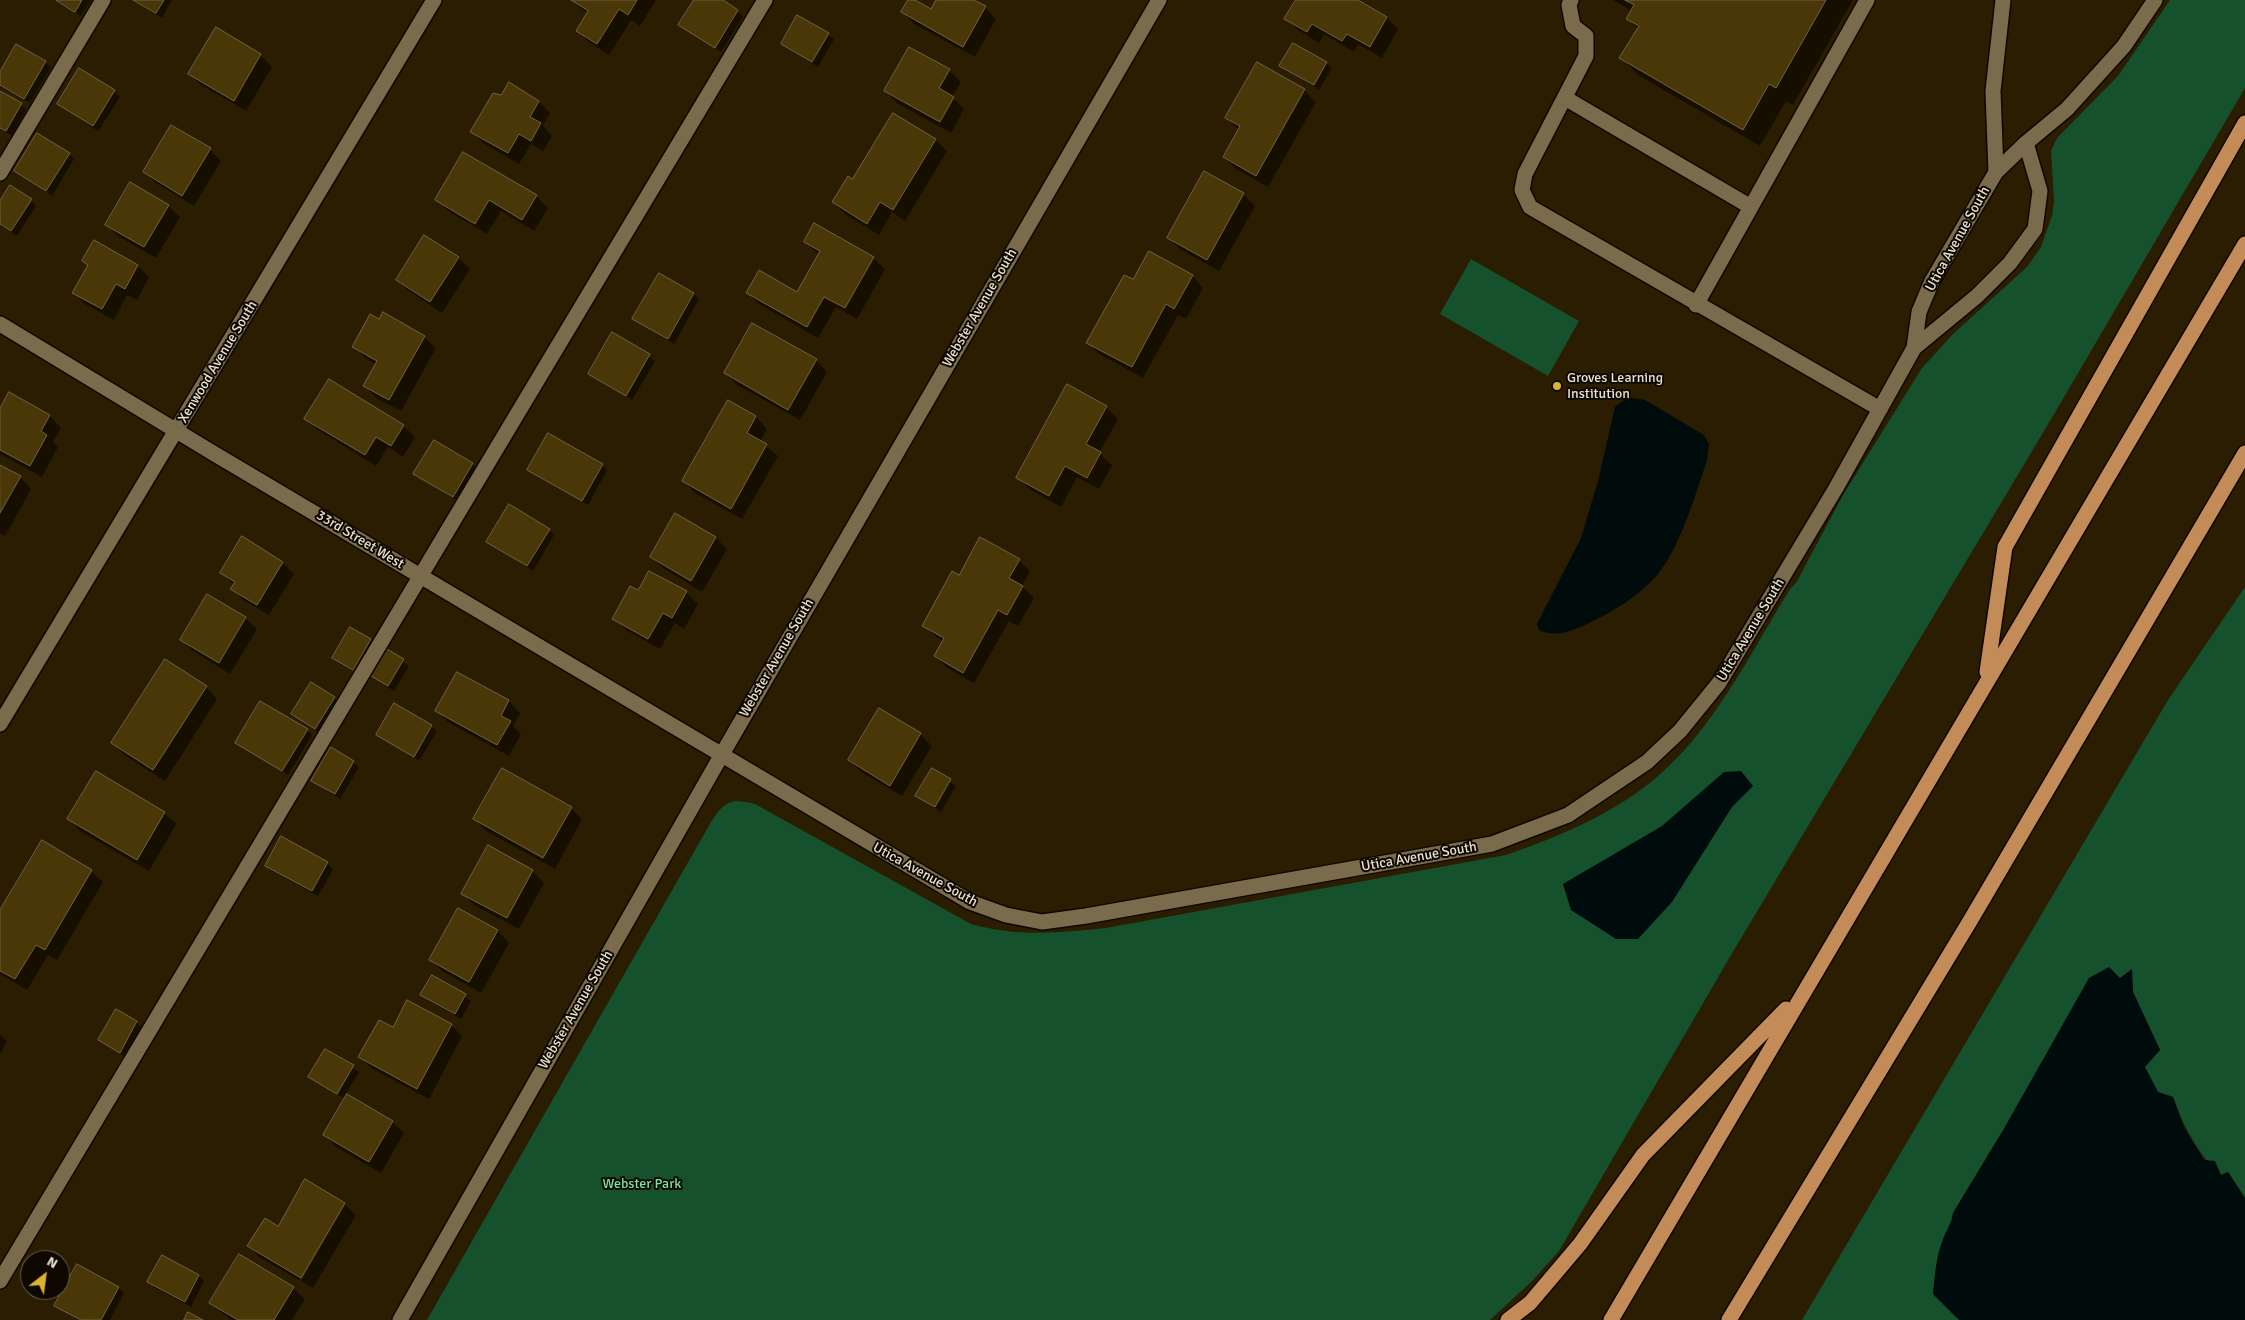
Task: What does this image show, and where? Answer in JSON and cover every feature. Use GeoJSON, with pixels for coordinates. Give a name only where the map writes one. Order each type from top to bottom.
{"type":"FeatureCollection","features":[{"type":"Feature","properties":{"kind":"highway"},"geometry":{"type":"LineString","coordinates":[[1986,680],[2005,547],[2245,123]]}},
{"type":"Feature","properties":{"kind":"highway"},"geometry":{"type":"LineString","coordinates":[[1611,1320],[1986,680],[2245,244]]}},
{"type":"Feature","properties":{"kind":"highway"},"geometry":{"type":"LineString","coordinates":[[1728,1320],[1970,921],[2245,453]]}},
{"type":"Feature","properties":{"kind":"highway"},"geometry":{"type":"LineString","coordinates":[[2229,480],[2245,465]]}},
{"type":"Feature","properties":{"kind":"highway"},"geometry":{"type":"LineString","coordinates":[[1508,1320],[1530,1302],[1580,1244],[1643,1155],[1803,992]]}},
{"type":"Feature","properties":{"kind":"street"},"geometry":{"type":"LineString","coordinates":[[0,173],[103,0]]}},
{"type":"Feature","properties":{"kind":"street","name":"Xenwood Avenue South"},"geometry":{"type":"LineString","coordinates":[[0,724],[434,0]]}},
{"type":"Feature","properties":{"kind":"street"},"geometry":{"type":"LineString","coordinates":[[0,1282],[268,828],[421,577],[765,0]]}},
{"type":"Feature","properties":{"kind":"street","name":"Webster Avenue South"},"geometry":{"type":"LineString","coordinates":[[400,1320],[721,756],[1159,0]]}},
{"type":"Feature","properties":{"kind":"street"},"geometry":{"type":"LineString","coordinates":[[1571,0],[1569,5],[1573,26],[1586,36],[1586,56],[1525,174],[1522,190],[1530,207],[1696,305],[1880,409]]}},
{"type":"Feature","properties":{"kind":"street"},"geometry":{"type":"LineString","coordinates":[[1696,305],[1867,0]]}},
{"type":"Feature","properties":{"kind":"street"},"geometry":{"type":"LineString","coordinates":[[1996,172],[1993,91],[2003,0]]}},
{"type":"Feature","properties":{"kind":"street","name":"Utica Avenue South"},"geometry":{"type":"LineString","coordinates":[[1914,348],[1919,312],[1932,281],[1996,172],[2026,142],[2074,102],[2124,46],[2155,0]]}},
{"type":"Feature","properties":{"kind":"street"},"geometry":{"type":"LineString","coordinates":[[1565,98],[1751,207]]}},
{"type":"Feature","properties":{"kind":"street","name":"Utica Avenue South"},"geometry":{"type":"LineString","coordinates":[[721,756],[970,902],[1006,915],[1042,922],[1086,916],[1492,844],[1568,814],[1647,762],[1680,731],[1719,683],[1836,488],[1914,348],[1976,296],[2003,270],[2035,229],[2040,191],[2026,142]]}},
{"type":"Feature","properties":{"kind":"street","name":"33rd Street West"},"geometry":{"type":"LineString","coordinates":[[0,324],[721,756]]}},
{"type":"Feature","properties":{"kind":"green space","name":"Webster Park"},"geometry":{"type":"Polygon","coordinates":[[[2170,0],[2245,0],[2245,88],[2050,421],[1731,955],[1559,1251],[1532,1281],[1490,1320],[427,1320],[707,829],[716,814],[731,802],[755,804],[971,924],[1005,931],[1038,933],[1106,928],[1506,855],[1545,841],[1600,815],[1651,782],[1693,740],[1728,692],[1790,589],[1796,583],[1843,495],[1922,368],[1953,334],[2027,267],[2041,247],[2052,216],[2054,201],[2051,151],[2057,138],[2118,76],[2170,0]]]}},
{"type":"Feature","properties":{"kind":"green space"},"geometry":{"type":"Polygon","coordinates":[[[1471,259],[1579,321],[1548,376],[1440,314],[1471,259]]]}},
{"type":"Feature","properties":{"kind":"green space"},"geometry":{"type":"Polygon","coordinates":[[[2245,587],[2245,1198],[2228,1172],[2221,1175],[2198,1149],[2173,1097],[2158,1092],[2144,1067],[2160,1050],[2133,992],[2131,970],[2120,978],[2002,1132],[1953,1213],[1939,1253],[1933,1294],[1959,1320],[1802,1320],[2168,700],[2245,587]]]}},
{"type":"Feature","properties":{"kind":"shaded area"},"geometry":{"type":"Polygon","coordinates":[[[1632,398],[1645,400],[1704,435],[1709,444],[1707,460],[1680,535],[1657,575],[1626,602],[1589,623],[1570,631],[1552,633],[1539,630],[1537,624],[1581,538],[1598,481],[1615,407],[1624,400],[1632,398]]]}},
{"type":"Feature","properties":{"kind":"shaded area"},"geometry":{"type":"Polygon","coordinates":[[[1741,771],[1753,786],[1732,807],[1672,902],[1638,939],[1616,939],[1571,910],[1563,884],[1662,826],[1724,772],[1741,771]]]}},
{"type":"Feature","properties":{"kind":"shaded area"},"geometry":{"type":"Polygon","coordinates":[[[2109,967],[2120,978],[2132,969],[2133,992],[2160,1050],[2145,1067],[2158,1092],[2173,1097],[2184,1127],[2204,1160],[2215,1161],[2221,1175],[2228,1172],[2245,1198],[2245,1320],[1959,1320],[1933,1294],[1939,1253],[1953,1213],[2002,1132],[2089,978],[2109,967]]]}},
{"type":"Feature","properties":{"kind":"building"},"geometry":{"type":"Polygon","coordinates":[[[56,0],[82,0],[75,12],[56,0]]]}},
{"type":"Feature","properties":{"kind":"building"},"geometry":{"type":"Polygon","coordinates":[[[133,0],[164,0],[156,13],[133,0]]]}},
{"type":"Feature","properties":{"kind":"building"},"geometry":{"type":"Polygon","coordinates":[[[571,0],[637,0],[628,15],[619,9],[597,44],[576,31],[588,11],[571,0]]]}},
{"type":"Feature","properties":{"kind":"building"},"geometry":{"type":"Polygon","coordinates":[[[694,0],[723,0],[738,10],[715,48],[678,25],[694,0]]]}},
{"type":"Feature","properties":{"kind":"building"},"geometry":{"type":"Polygon","coordinates":[[[908,0],[915,0],[931,9],[936,0],[974,0],[986,6],[963,47],[901,12],[908,0]]]}},
{"type":"Feature","properties":{"kind":"building"},"geometry":{"type":"Polygon","coordinates":[[[1296,0],[1358,0],[1387,17],[1370,47],[1347,34],[1342,41],[1312,24],[1307,32],[1284,19],[1296,0]]]}},
{"type":"Feature","properties":{"kind":"building"},"geometry":{"type":"Polygon","coordinates":[[[1625,0],[1826,0],[1776,88],[1769,84],[1743,130],[1619,58],[1639,26],[1626,19],[1634,5],[1625,0]]]}},
{"type":"Feature","properties":{"kind":"building"},"geometry":{"type":"Polygon","coordinates":[[[797,15],[829,33],[812,62],[781,44],[797,15]]]}},
{"type":"Feature","properties":{"kind":"building"},"geometry":{"type":"Polygon","coordinates":[[[216,27],[261,54],[234,101],[188,74],[216,27]]]}},
{"type":"Feature","properties":{"kind":"building"},"geometry":{"type":"Polygon","coordinates":[[[1293,43],[1327,62],[1314,85],[1279,66],[1293,43]]]}},
{"type":"Feature","properties":{"kind":"building"},"geometry":{"type":"Polygon","coordinates":[[[16,44],[46,61],[24,99],[0,85],[0,72],[16,44]]]}},
{"type":"Feature","properties":{"kind":"building"},"geometry":{"type":"Polygon","coordinates":[[[909,47],[950,69],[939,88],[954,97],[940,122],[884,91],[909,47]]]}},
{"type":"Feature","properties":{"kind":"building"},"geometry":{"type":"Polygon","coordinates":[[[1257,62],[1305,89],[1256,176],[1223,157],[1240,126],[1225,118],[1257,62]]]}},
{"type":"Feature","properties":{"kind":"building"},"geometry":{"type":"Polygon","coordinates":[[[79,68],[115,90],[93,126],[57,104],[79,68]]]}},
{"type":"Feature","properties":{"kind":"building"},"geometry":{"type":"Polygon","coordinates":[[[509,82],[539,101],[530,117],[541,123],[531,141],[519,134],[508,153],[470,132],[493,93],[501,95],[509,82]]]}},
{"type":"Feature","properties":{"kind":"building"},"geometry":{"type":"Polygon","coordinates":[[[0,91],[22,103],[6,131],[0,128],[0,91]]]}},
{"type":"Feature","properties":{"kind":"building"},"geometry":{"type":"Polygon","coordinates":[[[893,113],[936,139],[893,210],[880,202],[867,224],[832,202],[848,176],[852,179],[893,113]]]}},
{"type":"Feature","properties":{"kind":"building"},"geometry":{"type":"Polygon","coordinates":[[[171,125],[211,148],[182,196],[143,172],[171,125]]]}},
{"type":"Feature","properties":{"kind":"building"},"geometry":{"type":"Polygon","coordinates":[[[37,133],[70,153],[46,191],[14,171],[37,133]]]}},
{"type":"Feature","properties":{"kind":"building"},"geometry":{"type":"Polygon","coordinates":[[[463,152],[537,195],[522,220],[489,200],[475,224],[435,200],[463,152]]]}},
{"type":"Feature","properties":{"kind":"building"},"geometry":{"type":"Polygon","coordinates":[[[1204,171],[1244,193],[1207,260],[1167,238],[1204,171]]]}},
{"type":"Feature","properties":{"kind":"building"},"geometry":{"type":"Polygon","coordinates":[[[130,182],[169,205],[144,247],[105,225],[130,182]]]}},
{"type":"Feature","properties":{"kind":"building"},"geometry":{"type":"Polygon","coordinates":[[[10,185],[32,199],[11,231],[0,224],[0,201],[10,185]]]}},
{"type":"Feature","properties":{"kind":"building"},"geometry":{"type":"Polygon","coordinates":[[[814,223],[874,257],[845,308],[824,297],[807,327],[746,293],[759,270],[797,292],[820,251],[804,242],[814,223]]]}},
{"type":"Feature","properties":{"kind":"building"},"geometry":{"type":"Polygon","coordinates":[[[424,235],[459,257],[430,302],[396,280],[424,235]]]}},
{"type":"Feature","properties":{"kind":"building"},"geometry":{"type":"Polygon","coordinates":[[[94,240],[138,265],[125,289],[116,284],[102,309],[72,293],[88,265],[82,261],[94,240]]]}},
{"type":"Feature","properties":{"kind":"building"},"geometry":{"type":"Polygon","coordinates":[[[1149,251],[1193,275],[1174,309],[1166,304],[1132,367],[1086,343],[1124,275],[1133,279],[1149,251]]]}},
{"type":"Feature","properties":{"kind":"building"},"geometry":{"type":"Polygon","coordinates":[[[659,273],[694,293],[668,339],[632,319],[659,273]]]}},
{"type":"Feature","properties":{"kind":"building"},"geometry":{"type":"Polygon","coordinates":[[[383,312],[425,336],[389,400],[363,386],[377,361],[352,347],[370,314],[379,319],[383,312]]]}},
{"type":"Feature","properties":{"kind":"building"},"geometry":{"type":"Polygon","coordinates":[[[752,323],[817,359],[788,410],[724,373],[752,323]]]}},
{"type":"Feature","properties":{"kind":"building"},"geometry":{"type":"Polygon","coordinates":[[[612,332],[650,354],[626,396],[588,374],[612,332]]]}},
{"type":"Feature","properties":{"kind":"building"},"geometry":{"type":"Polygon","coordinates":[[[329,379],[404,425],[391,446],[376,437],[365,455],[304,419],[329,379]]]}},
{"type":"Feature","properties":{"kind":"building"},"geometry":{"type":"Polygon","coordinates":[[[1067,384],[1107,406],[1086,444],[1101,452],[1087,478],[1065,466],[1049,496],[1016,478],[1067,384]]]}},
{"type":"Feature","properties":{"kind":"building"},"geometry":{"type":"Polygon","coordinates":[[[9,392],[50,415],[41,431],[47,435],[30,466],[0,450],[0,409],[9,392]]]}},
{"type":"Feature","properties":{"kind":"building"},"geometry":{"type":"Polygon","coordinates":[[[728,400],[756,416],[747,433],[767,444],[731,509],[682,481],[728,400]]]}},
{"type":"Feature","properties":{"kind":"building"},"geometry":{"type":"Polygon","coordinates":[[[548,433],[603,464],[582,501],[527,470],[548,433]]]}},
{"type":"Feature","properties":{"kind":"building"},"geometry":{"type":"Polygon","coordinates":[[[434,440],[473,463],[453,497],[413,474],[434,440]]]}},
{"type":"Feature","properties":{"kind":"building"},"geometry":{"type":"Polygon","coordinates":[[[0,465],[21,476],[0,513],[0,465]]]}},
{"type":"Feature","properties":{"kind":"building"},"geometry":{"type":"Polygon","coordinates":[[[509,504],[550,529],[527,566],[486,542],[509,504]]]}},
{"type":"Feature","properties":{"kind":"building"},"geometry":{"type":"Polygon","coordinates":[[[675,513],[716,537],[691,581],[650,557],[675,513]]]}},
{"type":"Feature","properties":{"kind":"building"},"geometry":{"type":"Polygon","coordinates":[[[242,536],[283,562],[257,605],[230,589],[235,582],[220,573],[242,536]]]}},
{"type":"Feature","properties":{"kind":"building"},"geometry":{"type":"Polygon","coordinates":[[[980,537],[1020,559],[1009,578],[1023,586],[1007,615],[998,610],[963,673],[934,656],[944,638],[922,626],[952,571],[959,575],[980,537]]]}},
{"type":"Feature","properties":{"kind":"building"},"geometry":{"type":"Polygon","coordinates":[[[649,571],[687,591],[672,618],[663,613],[648,639],[612,619],[630,586],[638,590],[649,571]]]}},
{"type":"Feature","properties":{"kind":"building"},"geometry":{"type":"Polygon","coordinates":[[[207,594],[246,617],[219,663],[180,640],[207,594]]]}},
{"type":"Feature","properties":{"kind":"building"},"geometry":{"type":"Polygon","coordinates":[[[350,627],[371,639],[353,670],[332,658],[350,627]]]}},
{"type":"Feature","properties":{"kind":"building"},"geometry":{"type":"Polygon","coordinates":[[[387,649],[404,659],[388,686],[371,676],[387,649]]]}},
{"type":"Feature","properties":{"kind":"building"},"geometry":{"type":"Polygon","coordinates":[[[165,659],[207,686],[153,770],[111,743],[165,659]]]}},
{"type":"Feature","properties":{"kind":"building"},"geometry":{"type":"Polygon","coordinates":[[[457,672],[509,700],[501,716],[511,721],[497,745],[435,711],[457,672]]]}},
{"type":"Feature","properties":{"kind":"building"},"geometry":{"type":"Polygon","coordinates":[[[311,682],[335,697],[315,729],[291,714],[311,682]]]}},
{"type":"Feature","properties":{"kind":"building"},"geometry":{"type":"Polygon","coordinates":[[[260,701],[308,729],[282,771],[235,743],[260,701]]]}},
{"type":"Feature","properties":{"kind":"building"},"geometry":{"type":"Polygon","coordinates":[[[394,703],[432,725],[414,757],[376,735],[394,703]]]}},
{"type":"Feature","properties":{"kind":"building"},"geometry":{"type":"Polygon","coordinates":[[[879,708],[921,733],[890,786],[848,760],[879,708]]]}},
{"type":"Feature","properties":{"kind":"building"},"geometry":{"type":"Polygon","coordinates":[[[331,747],[354,761],[335,794],[311,781],[331,747]]]}},
{"type":"Feature","properties":{"kind":"building"},"geometry":{"type":"Polygon","coordinates":[[[502,768],[572,807],[543,858],[473,819],[502,768]]]}},
{"type":"Feature","properties":{"kind":"building"},"geometry":{"type":"Polygon","coordinates":[[[932,768],[951,779],[935,807],[915,796],[932,768]]]}},
{"type":"Feature","properties":{"kind":"building"},"geometry":{"type":"Polygon","coordinates":[[[96,771],[165,812],[137,860],[67,819],[96,771]]]}},
{"type":"Feature","properties":{"kind":"building"},"geometry":{"type":"Polygon","coordinates":[[[281,836],[328,862],[312,891],[265,866],[281,836]]]}},
{"type":"Feature","properties":{"kind":"building"},"geometry":{"type":"Polygon","coordinates":[[[42,840],[92,870],[45,950],[36,945],[15,979],[0,971],[0,910],[42,840]]]}},
{"type":"Feature","properties":{"kind":"building"},"geometry":{"type":"Polygon","coordinates":[[[488,845],[533,870],[507,918],[461,894],[488,845]]]}},
{"type":"Feature","properties":{"kind":"building"},"geometry":{"type":"Polygon","coordinates":[[[458,908],[498,930],[469,982],[429,960],[458,908]]]}},
{"type":"Feature","properties":{"kind":"building"},"geometry":{"type":"Polygon","coordinates":[[[432,975],[466,994],[455,1014],[420,995],[432,975]]]}},
{"type":"Feature","properties":{"kind":"building"},"geometry":{"type":"Polygon","coordinates":[[[407,1000],[452,1024],[417,1089],[358,1057],[379,1020],[393,1027],[407,1000]]]}},
{"type":"Feature","properties":{"kind":"building"},"geometry":{"type":"Polygon","coordinates":[[[116,1009],[137,1021],[120,1053],[98,1040],[116,1009]]]}},
{"type":"Feature","properties":{"kind":"building"},"geometry":{"type":"Polygon","coordinates":[[[325,1049],[354,1065],[337,1094],[308,1077],[325,1049]]]}},
{"type":"Feature","properties":{"kind":"building"},"geometry":{"type":"Polygon","coordinates":[[[347,1094],[393,1121],[369,1162],[323,1135],[347,1094]]]}},
{"type":"Feature","properties":{"kind":"building"},"geometry":{"type":"Polygon","coordinates":[[[305,1179],[345,1203],[301,1278],[247,1246],[265,1218],[278,1226],[305,1179]]]}},
{"type":"Feature","properties":{"kind":"building"},"geometry":{"type":"Polygon","coordinates":[[[239,1254],[294,1287],[274,1320],[238,1320],[209,1303],[239,1254]]]}},
{"type":"Feature","properties":{"kind":"building"},"geometry":{"type":"Polygon","coordinates":[[[162,1255],[199,1275],[185,1302],[147,1282],[162,1255]]]}},
{"type":"Feature","properties":{"kind":"building"},"geometry":{"type":"Polygon","coordinates":[[[77,1264],[119,1287],[101,1320],[81,1320],[54,1306],[57,1300],[70,1300],[70,1277],[77,1264]]]}},
{"type":"Feature","properties":{"kind":"building"},"geometry":{"type":"Polygon","coordinates":[[[188,1312],[203,1320],[184,1320],[188,1312]]]}},
{"type":"Feature","properties":{"kind":"place","name":"Groves Learning Institution"},"geometry":{"type":"Point","coordinates":[1557,386]}}]}
